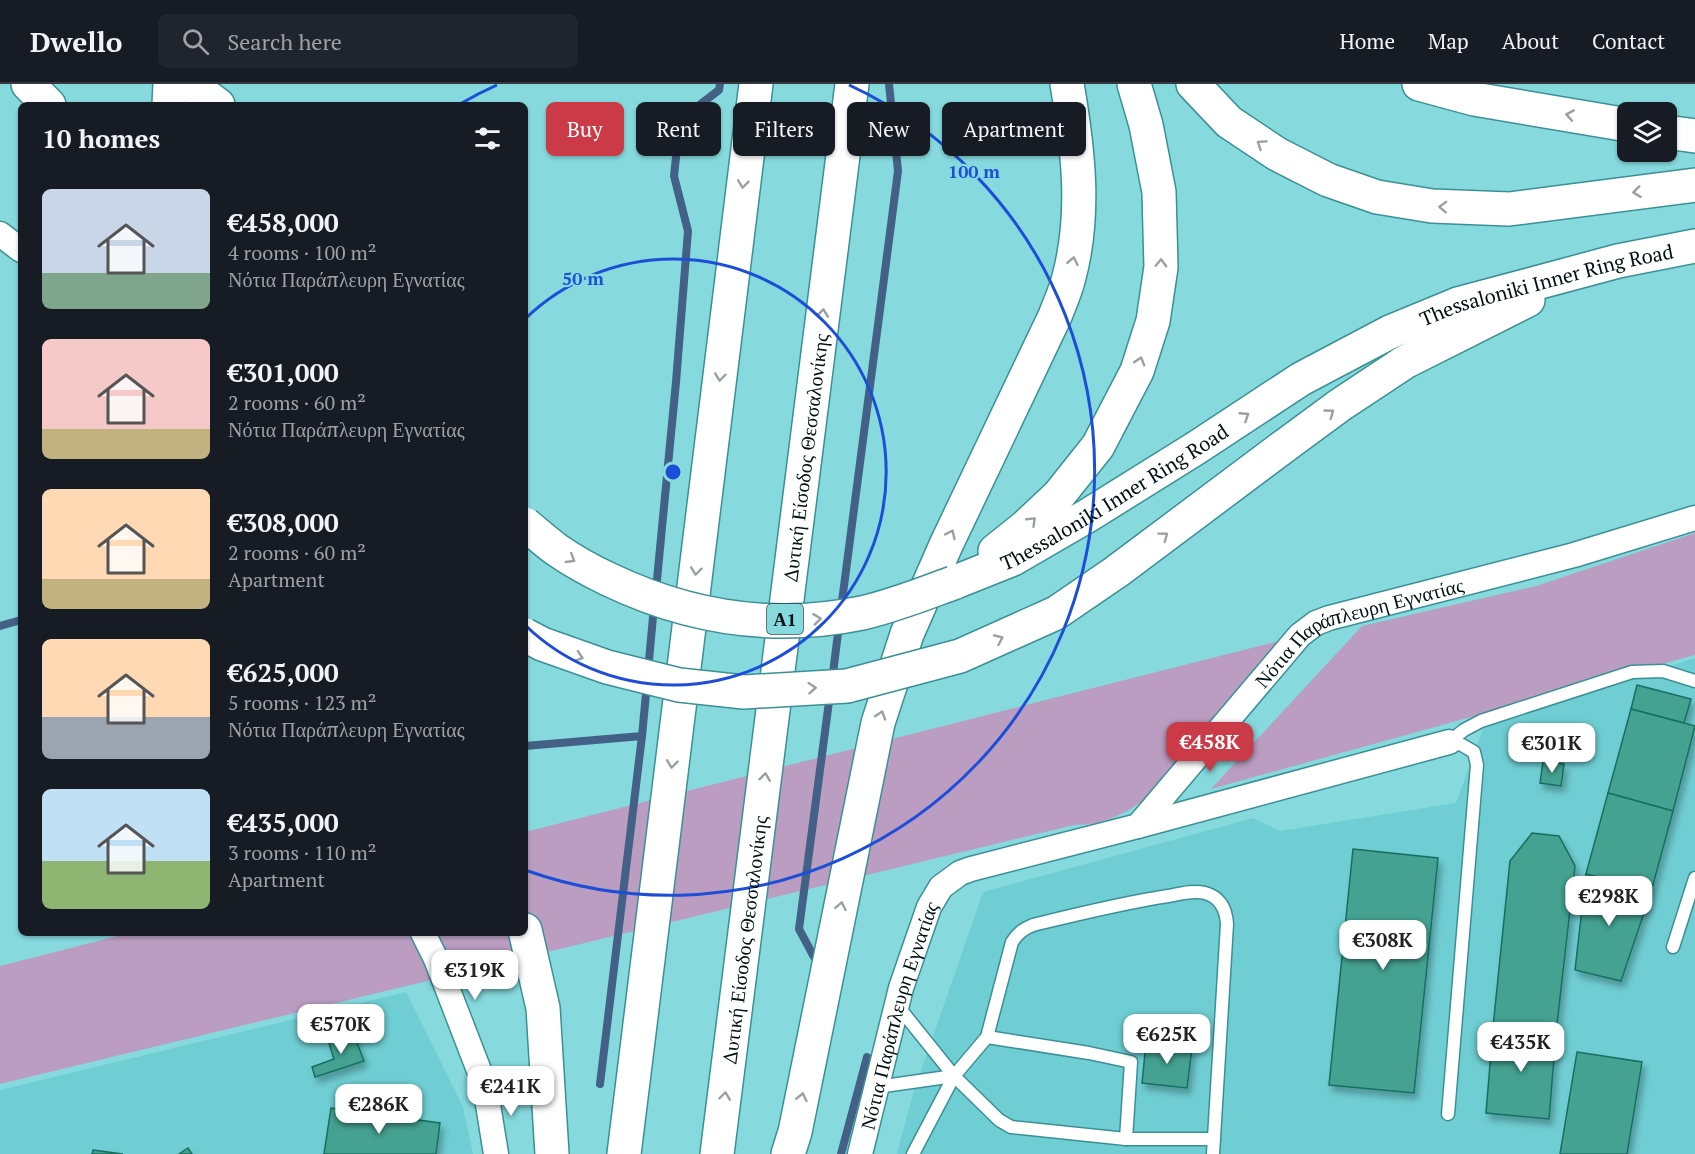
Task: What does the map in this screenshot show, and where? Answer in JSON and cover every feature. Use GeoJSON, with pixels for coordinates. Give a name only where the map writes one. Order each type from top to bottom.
{"type":"FeatureCollection","features":[{"type":"Feature","properties":{"kind":"highway"},"geometry":{"type":"LineString","coordinates":[[28,84],[47,102]]}},
{"type":"Feature","properties":{"kind":"highway"},"geometry":{"type":"LineString","coordinates":[[169,102],[170,84]]}},
{"type":"Feature","properties":{"kind":"highway"},"geometry":{"type":"LineString","coordinates":[[190,84],[214,102]]}},
{"type":"Feature","properties":{"kind":"highway"},"geometry":{"type":"LineString","coordinates":[[624,1154],[756,84]]}},
{"type":"Feature","properties":{"kind":"highway","name":"Δυτική Είσοδος Θεσσαλονίκης"},"geometry":{"type":"LineString","coordinates":[[717,1154],[852,84]]}},
{"type":"Feature","properties":{"kind":"highway"},"geometry":{"type":"LineString","coordinates":[[788,1154],[795,1132],[878,723],[908,634],[946,545],[1055,316],[1069,278],[1078,236],[1080,196],[1078,158],[1067,84]]}},
{"type":"Feature","properties":{"kind":"highway"},"geometry":{"type":"LineString","coordinates":[[953,583],[1025,527],[1059,495],[1098,446],[1137,371],[1153,321],[1161,267],[1159,192],[1146,125],[1134,84]]}},
{"type":"Feature","properties":{"kind":"highway"},"geometry":{"type":"LineString","coordinates":[[1192,84],[1229,122],[1277,154],[1328,180],[1377,197],[1432,206],[1509,209],[1695,185]]}},
{"type":"Feature","properties":{"kind":"highway"},"geometry":{"type":"LineString","coordinates":[[1419,84],[1474,99],[1617,123]]}},
{"type":"Feature","properties":{"kind":"highway"},"geometry":{"type":"LineString","coordinates":[[1677,134],[1695,136]]}},
{"type":"Feature","properties":{"kind":"highway","name":"Thessaloniki Inner Ring Road"},"geometry":{"type":"LineString","coordinates":[[528,527],[556,550],[589,570],[664,603],[730,618],[768,621],[802,621],[861,613],[889,606],[1013,559],[1196,448],[1301,379],[1390,332],[1458,304],[1618,261],[1695,246]]}},
{"type":"Feature","properties":{"kind":"highway"},"geometry":{"type":"LineString","coordinates":[[528,637],[542,644],[608,667],[680,685],[744,692],[847,686],[960,656],[1056,613],[1116,572],[1340,405],[1405,362],[1584,271]]}},
{"type":"Feature","properties":{"kind":"highway"},"geometry":{"type":"LineString","coordinates":[[526,936],[543,1008],[552,1154]]}},
{"type":"Feature","properties":{"kind":"street"},"geometry":{"type":"LineString","coordinates":[[0,234],[18,248]]}},
{"type":"Feature","properties":{"kind":"street","name":"Νότια Παράπλευρη Εγνατίας"},"geometry":{"type":"LineString","coordinates":[[860,1154],[901,988],[929,907],[941,887],[950,879],[971,869],[1138,826],[1300,635],[1316,622],[1574,555],[1695,518]]}},
{"type":"Feature","properties":{"kind":"street"},"geometry":{"type":"LineString","coordinates":[[1138,826],[1449,742]]}},
{"type":"Feature","properties":{"kind":"street"},"geometry":{"type":"LineString","coordinates":[[424,936],[436,959],[485,1086],[496,1154]]}},
{"type":"Feature","properties":{"kind":"lane"},"geometry":{"type":"LineString","coordinates":[[1449,742],[1480,721],[1632,672],[1663,670],[1695,681]]}},
{"type":"Feature","properties":{"kind":"lane"},"geometry":{"type":"LineString","coordinates":[[1448,1114],[1477,765],[1474,752],[1462,745],[1449,742]]}},
{"type":"Feature","properties":{"kind":"lane"},"geometry":{"type":"LineString","coordinates":[[1673,947],[1695,878]]}},
{"type":"Feature","properties":{"kind":"lane"},"geometry":{"type":"LineString","coordinates":[[914,1154],[954,1076],[987,1037],[1012,942],[1017,934],[1033,925],[1101,908],[1202,892],[1221,903],[1226,913],[1227,924],[1213,1154]]}},
{"type":"Feature","properties":{"kind":"lane"},"geometry":{"type":"LineString","coordinates":[[897,1005],[954,1076],[999,1120],[1011,1127],[1126,1139],[1214,1139]]}},
{"type":"Feature","properties":{"kind":"lane"},"geometry":{"type":"LineString","coordinates":[[987,1037],[1131,1062],[1126,1139]]}},
{"type":"Feature","properties":{"kind":"lane"},"geometry":{"type":"LineString","coordinates":[[877,1087],[954,1076]]}},
{"type":"Feature","properties":{"kind":"shaded area"},"geometry":{"type":"Polygon","coordinates":[[[1695,533],[1695,655],[1211,789],[1362,626],[1536,586],[1695,533]]]}},
{"type":"Feature","properties":{"kind":"shaded area"},"geometry":{"type":"Polygon","coordinates":[[[1279,641],[1204,740],[1155,792],[1129,810],[1110,819],[1092,824],[1074,825],[0,1084],[0,966],[117,936],[528,936],[528,831],[1279,641]]]}},
{"type":"Feature","properties":{"kind":"shaded area"},"geometry":{"type":"Polygon","coordinates":[[[1695,658],[1695,1154],[897,1154],[912,1097],[983,892],[1253,818],[1280,831],[1456,803],[1484,726],[1695,658]]]}},
{"type":"Feature","properties":{"kind":"shaded area"},"geometry":{"type":"Polygon","coordinates":[[[406,992],[463,1107],[473,1154],[0,1154],[0,1090],[406,992]]]}},
{"type":"Feature","properties":{"kind":"building"},"geometry":{"type":"Polygon","coordinates":[[[1637,685],[1691,699],[1684,723],[1631,709],[1637,685]]]}},
{"type":"Feature","properties":{"kind":"building"},"geometry":{"type":"Polygon","coordinates":[[[1631,709],[1695,726],[1673,811],[1608,793],[1631,709]]]}},
{"type":"Feature","properties":{"kind":"building"},"geometry":{"type":"Polygon","coordinates":[[[1543,761],[1564,764],[1561,786],[1540,783],[1543,761]]]}},
{"type":"Feature","properties":{"kind":"building"},"geometry":{"type":"Polygon","coordinates":[[[1608,793],[1673,811],[1651,892],[1586,874],[1608,793]]]}},
{"type":"Feature","properties":{"kind":"building"},"geometry":{"type":"Polygon","coordinates":[[[1532,833],[1559,836],[1575,866],[1556,1033],[1493,1027],[1510,861],[1532,833]]]}},
{"type":"Feature","properties":{"kind":"building"},"geometry":{"type":"Polygon","coordinates":[[[1353,849],[1438,858],[1414,1093],[1329,1085],[1353,849]]]}},
{"type":"Feature","properties":{"kind":"building"},"geometry":{"type":"Polygon","coordinates":[[[1586,874],[1651,892],[1621,981],[1575,970],[1586,874]]]}},
{"type":"Feature","properties":{"kind":"building"},"geometry":{"type":"Polygon","coordinates":[[[1493,1027],[1556,1033],[1549,1119],[1486,1113],[1493,1027]]]}},
{"type":"Feature","properties":{"kind":"building"},"geometry":{"type":"Polygon","coordinates":[[[353,1032],[364,1061],[315,1077],[312,1067],[334,1059],[328,1040],[353,1032]]]}},
{"type":"Feature","properties":{"kind":"building"},"geometry":{"type":"Polygon","coordinates":[[[1146,1043],[1192,1048],[1187,1088],[1142,1083],[1146,1043]]]}},
{"type":"Feature","properties":{"kind":"building"},"geometry":{"type":"Polygon","coordinates":[[[1577,1052],[1642,1062],[1627,1154],[1560,1154],[1577,1052]]]}},
{"type":"Feature","properties":{"kind":"building"},"geometry":{"type":"Polygon","coordinates":[[[331,1108],[440,1123],[436,1154],[324,1154],[331,1108]]]}},
{"type":"Feature","properties":{"kind":"building"},"geometry":{"type":"Polygon","coordinates":[[[188,1148],[192,1154],[179,1154],[188,1148]]]}},
{"type":"Feature","properties":{"kind":"building"},"geometry":{"type":"Polygon","coordinates":[[[93,1150],[123,1154],[92,1154],[93,1150]]]}},
{"type":"Feature","properties":{"kind":"waterway"},"geometry":{"type":"LineString","coordinates":[[656,590],[688,231],[674,176],[680,120],[719,90],[720,84]]}},
{"type":"Feature","properties":{"kind":"waterway"},"geometry":{"type":"LineString","coordinates":[[841,609],[898,171],[889,84]]}},
{"type":"Feature","properties":{"kind":"waterway"},"geometry":{"type":"LineString","coordinates":[[648,671],[654,606]]}},
{"type":"Feature","properties":{"kind":"waterway"},"geometry":{"type":"LineString","coordinates":[[0,626],[18,621]]}},
{"type":"Feature","properties":{"kind":"waterway"},"geometry":{"type":"LineString","coordinates":[[832,681],[839,625]]}},
{"type":"Feature","properties":{"kind":"waterway"},"geometry":{"type":"LineString","coordinates":[[528,746],[642,736],[647,683]]}},
{"type":"Feature","properties":{"kind":"waterway"},"geometry":{"type":"LineString","coordinates":[[814,957],[799,929],[830,694]]}},
{"type":"Feature","properties":{"kind":"waterway"},"geometry":{"type":"LineString","coordinates":[[600,1084],[642,736]]}},
{"type":"Feature","properties":{"kind":"waterway"},"geometry":{"type":"LineString","coordinates":[[841,1154],[867,1057]]}}]}
